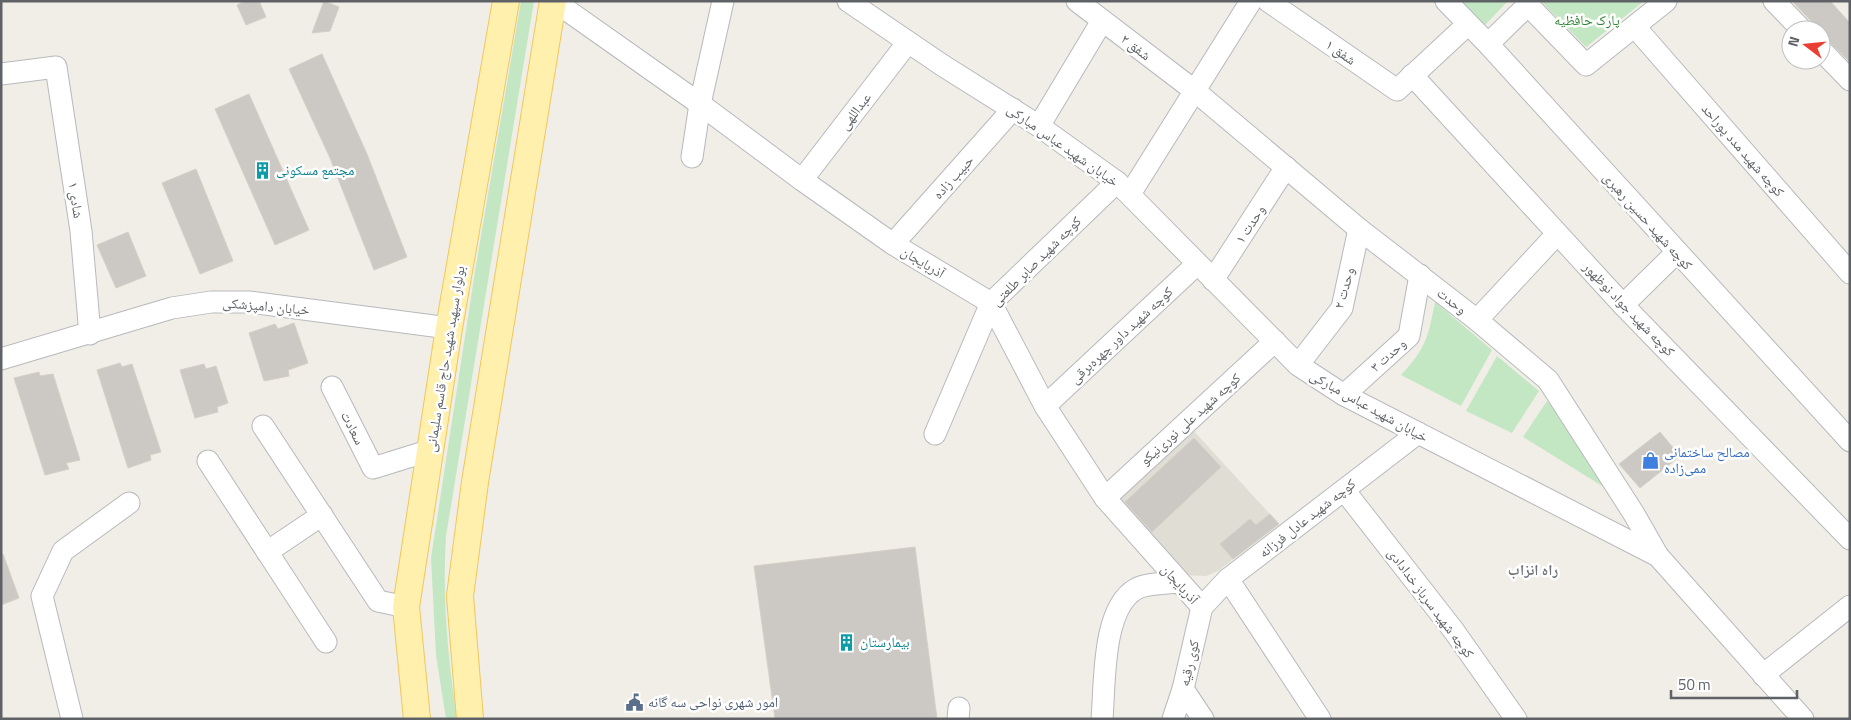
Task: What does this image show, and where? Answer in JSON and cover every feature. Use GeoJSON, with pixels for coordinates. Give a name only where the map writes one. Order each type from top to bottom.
{"type":"FeatureCollection","features":[{"type":"Feature","properties":{"kind":"main road","name":"بولوار سپهبد شهید حاج قاسم سلیمانی"},"geometry":{"type":"LineString","coordinates":[[417,719],[406,607],[449,328],[506,1]]}},
{"type":"Feature","properties":{"kind":"main road"},"geometry":{"type":"LineString","coordinates":[[470,719],[460,596],[475,482],[554,1]]}},
{"type":"Feature","properties":{"kind":"street","name":"آذربایجان"},"geometry":{"type":"LineString","coordinates":[[554,1],[893,244],[991,303],[1045,406],[1104,498],[1202,607]]}},
{"type":"Feature","properties":{"kind":"street"},"geometry":{"type":"LineString","coordinates":[[692,157],[700,104],[723,1]]}},
{"type":"Feature","properties":{"kind":"street","name":"خیابان شهید عباس مبارکی"},"geometry":{"type":"LineString","coordinates":[[848,1],[1039,126],[1124,188],[1298,365],[1344,394],[1418,434],[1658,556],[1763,676],[1804,719]]}},
{"type":"Feature","properties":{"kind":"street","name":"شفق ۲"},"geometry":{"type":"LineString","coordinates":[[1077,1],[1195,91]]}},
{"type":"Feature","properties":{"kind":"street"},"geometry":{"type":"LineString","coordinates":[[1124,188],[1195,91],[1251,1]]}},
{"type":"Feature","properties":{"kind":"street","name":"شفق ۱"},"geometry":{"type":"LineString","coordinates":[[1268,1],[1397,90],[1412,75]]}},
{"type":"Feature","properties":{"kind":"street","name":"کوچه شهید حسین رهبری"},"geometry":{"type":"LineString","coordinates":[[1446,1],[1488,44],[1676,253],[1850,442]]}},
{"type":"Feature","properties":{"kind":"street"},"geometry":{"type":"LineString","coordinates":[[1488,44],[1528,5],[1586,65],[1636,27],[1666,1]]}},
{"type":"Feature","properties":{"kind":"street"},"geometry":{"type":"LineString","coordinates":[[1774,1],[1792,20]]}},
{"type":"Feature","properties":{"kind":"street"},"geometry":{"type":"LineString","coordinates":[[1039,126],[1102,21]]}},
{"type":"Feature","properties":{"kind":"street"},"geometry":{"type":"LineString","coordinates":[[1412,75],[1468,24]]}},
{"type":"Feature","properties":{"kind":"street","name":"کوچه شهید مدد پوراحد"},"geometry":{"type":"LineString","coordinates":[[1636,27],[1850,273]]}},
{"type":"Feature","properties":{"kind":"street","name":"عبداللهی"},"geometry":{"type":"LineString","coordinates":[[802,180],[908,42]]}},
{"type":"Feature","properties":{"kind":"street"},"geometry":{"type":"LineString","coordinates":[[1831,60],[1850,80]]}},
{"type":"Feature","properties":{"kind":"street","name":"شادی ۱"},"geometry":{"type":"LineString","coordinates":[[1,74],[56,67],[81,231],[90,334]]}},
{"type":"Feature","properties":{"kind":"street","name":"کوچه شهید جواد نوظهور"},"geometry":{"type":"LineString","coordinates":[[1412,75],[1623,305],[1850,539]]}},
{"type":"Feature","properties":{"kind":"street","name":"وحدت"},"geometry":{"type":"LineString","coordinates":[[1195,91],[1359,229],[1477,320],[1548,380],[1634,514],[1658,556]]}},
{"type":"Feature","properties":{"kind":"street","name":"حبیب زاده"},"geometry":{"type":"LineString","coordinates":[[893,244],[1013,109]]}},
{"type":"Feature","properties":{"kind":"street","name":"وحدت ۱"},"geometry":{"type":"LineString","coordinates":[[1214,280],[1286,167]]}},
{"type":"Feature","properties":{"kind":"street","name":"کوچه شهید صابر طلعتی"},"geometry":{"type":"LineString","coordinates":[[935,434],[991,303],[1124,188]]}},
{"type":"Feature","properties":{"kind":"street","name":"وحدت ۲"},"geometry":{"type":"LineString","coordinates":[[1298,365],[1342,308],[1359,229]]}},
{"type":"Feature","properties":{"kind":"street"},"geometry":{"type":"LineString","coordinates":[[1477,320],[1558,234]]}},
{"type":"Feature","properties":{"kind":"street"},"geometry":{"type":"LineString","coordinates":[[1623,305],[1676,253]]}},
{"type":"Feature","properties":{"kind":"street","name":"کوچه شهید داور چهره‌برقی"},"geometry":{"type":"LineString","coordinates":[[1045,406],[1197,264]]}},
{"type":"Feature","properties":{"kind":"street","name":"وحدت ۳"},"geometry":{"type":"LineString","coordinates":[[1344,394],[1409,336],[1420,275]]}},
{"type":"Feature","properties":{"kind":"street","name":"خیابان دامپزشکی"},"geometry":{"type":"LineString","coordinates":[[1,359],[172,308],[211,302],[249,302],[449,328]]}},
{"type":"Feature","properties":{"kind":"street","name":"کوچه شهید علی نوری‌نیکو"},"geometry":{"type":"LineString","coordinates":[[1104,498],[1275,341]]}},
{"type":"Feature","properties":{"kind":"street","name":"سعادت"},"geometry":{"type":"LineString","coordinates":[[332,387],[373,468],[431,450]]}},
{"type":"Feature","properties":{"kind":"street"},"geometry":{"type":"LineString","coordinates":[[262,426],[378,602],[406,607]]}},
{"type":"Feature","properties":{"kind":"street","name":"کوچه شهید عادل فرزانه"},"geometry":{"type":"LineString","coordinates":[[1202,607],[1228,579],[1418,434]]}},
{"type":"Feature","properties":{"kind":"street"},"geometry":{"type":"LineString","coordinates":[[208,461],[326,642]]}},
{"type":"Feature","properties":{"kind":"street","name":"کوچه شهید سرباز خدادادی"},"geometry":{"type":"LineString","coordinates":[[1344,490],[1454,631],[1516,719]]}},
{"type":"Feature","properties":{"kind":"street"},"geometry":{"type":"LineString","coordinates":[[72,719],[42,596],[63,551],[129,504]]}},
{"type":"Feature","properties":{"kind":"street"},"geometry":{"type":"LineString","coordinates":[[267,552],[322,515]]}},
{"type":"Feature","properties":{"kind":"street"},"geometry":{"type":"LineString","coordinates":[[1228,579],[1320,719]]}},
{"type":"Feature","properties":{"kind":"street"},"geometry":{"type":"LineString","coordinates":[[1102,719],[1110,626],[1118,605],[1136,588],[1178,582]]}},
{"type":"Feature","properties":{"kind":"street"},"geometry":{"type":"LineString","coordinates":[[1763,676],[1850,606]]}},
{"type":"Feature","properties":{"kind":"street","name":"کوی رقیه"},"geometry":{"type":"LineString","coordinates":[[1174,719],[1202,607]]}},
{"type":"Feature","properties":{"kind":"street"},"geometry":{"type":"LineString","coordinates":[[1183,689],[1202,719]]}},
{"type":"Feature","properties":{"kind":"shaded area"},"geometry":{"type":"Polygon","coordinates":[[[1192,429],[1279,524],[1218,571],[1206,576],[1180,575],[1116,501],[1192,429]]]}},
{"type":"Feature","properties":{"kind":"green space"},"geometry":{"type":"Polygon","coordinates":[[[521,1],[534,1],[446,536],[447,628],[457,719],[446,719],[436,655],[431,558],[476,265],[521,1]]]}},
{"type":"Feature","properties":{"kind":"green space"},"geometry":{"type":"Polygon","coordinates":[[[1458,1],[1508,1],[1483,27],[1458,1]]]}},
{"type":"Feature","properties":{"kind":"green space","name":"پارک حافظیه"},"geometry":{"type":"Polygon","coordinates":[[[1541,1],[1644,1],[1586,47],[1541,1]]]}},
{"type":"Feature","properties":{"kind":"green space"},"geometry":{"type":"Polygon","coordinates":[[[1435,302],[1492,350],[1461,406],[1401,375],[1416,357],[1425,342],[1435,302]]]}},
{"type":"Feature","properties":{"kind":"green space"},"geometry":{"type":"Polygon","coordinates":[[[1497,356],[1539,391],[1512,433],[1466,411],[1497,356]]]}},
{"type":"Feature","properties":{"kind":"green space"},"geometry":{"type":"Polygon","coordinates":[[[1547,401],[1559,413],[1607,489],[1523,437],[1547,401]]]}},
{"type":"Feature","properties":{"kind":"building"},"geometry":{"type":"Polygon","coordinates":[[[245,1],[259,1],[266,17],[246,25],[237,5],[245,1]]]}},
{"type":"Feature","properties":{"kind":"building"},"geometry":{"type":"Polygon","coordinates":[[[324,1],[339,7],[330,31],[312,33],[324,1]]]}},
{"type":"Feature","properties":{"kind":"building"},"geometry":{"type":"Polygon","coordinates":[[[1792,1],[1830,1],[1850,23],[1850,62],[1831,43],[1831,20],[1810,20],[1792,1]]]}},
{"type":"Feature","properties":{"kind":"building"},"geometry":{"type":"Polygon","coordinates":[[[322,54],[367,154],[407,257],[374,270],[330,158],[289,69],[322,54]]]}},
{"type":"Feature","properties":{"kind":"building","name":"مجتمع مسکونی"},"geometry":{"type":"Polygon","coordinates":[[[249,94],[309,230],[275,245],[215,109],[249,94]]]}},
{"type":"Feature","properties":{"kind":"building"},"geometry":{"type":"Polygon","coordinates":[[[196,169],[233,261],[200,274],[162,183],[196,169]]]}},
{"type":"Feature","properties":{"kind":"building"},"geometry":{"type":"Polygon","coordinates":[[[128,232],[146,276],[116,288],[97,245],[128,232]]]}},
{"type":"Feature","properties":{"kind":"building"},"geometry":{"type":"Polygon","coordinates":[[[294,323],[308,363],[288,370],[289,376],[264,381],[249,333],[275,324],[278,329],[294,323]]]}},
{"type":"Feature","properties":{"kind":"building"},"geometry":{"type":"Polygon","coordinates":[[[120,363],[122,367],[132,364],[161,452],[150,455],[151,460],[128,468],[97,370],[120,363]]]}},
{"type":"Feature","properties":{"kind":"building"},"geometry":{"type":"Polygon","coordinates":[[[204,364],[206,369],[216,366],[228,403],[217,407],[218,412],[195,418],[180,370],[204,364]]]}},
{"type":"Feature","properties":{"kind":"building"},"geometry":{"type":"Polygon","coordinates":[[[39,372],[40,376],[53,374],[80,460],[66,463],[69,469],[45,475],[14,378],[39,372]]]}},
{"type":"Feature","properties":{"kind":"building","name":"مصالح ساختمانی ممی‌زاده"},"geometry":{"type":"Polygon","coordinates":[[[1660,432],[1680,456],[1640,488],[1619,464],[1660,432]]]}},
{"type":"Feature","properties":{"kind":"building"},"geometry":{"type":"Polygon","coordinates":[[[1194,438],[1221,467],[1152,532],[1125,502],[1194,438]]]}},
{"type":"Feature","properties":{"kind":"building"},"geometry":{"type":"Polygon","coordinates":[[[1270,514],[1279,524],[1233,559],[1220,544],[1250,519],[1256,525],[1270,514]]]}},
{"type":"Feature","properties":{"kind":"building","name":"بیمارستان"},"geometry":{"type":"Polygon","coordinates":[[[915,547],[937,719],[775,719],[754,566],[915,547]]]}},
{"type":"Feature","properties":{"kind":"building"},"geometry":{"type":"Polygon","coordinates":[[[3,554],[19,598],[1,605],[1,555],[3,554]]]}},
{"type":"Feature","properties":{"kind":"place","name":"مجتمع مسکونی"},"geometry":{"type":"Point","coordinates":[262,170]}},
{"type":"Feature","properties":{"kind":"place","name":"مصالح ساختمانی ممی‌زاده"},"geometry":{"type":"Point","coordinates":[1650,460]}},
{"type":"Feature","properties":{"kind":"place","name":"بیمارستان"},"geometry":{"type":"Point","coordinates":[846,642]}},
{"type":"Feature","properties":{"kind":"place","name":"امور شهری نواحی سه گانه"},"geometry":{"type":"Point","coordinates":[634,702]}},
{"type":"Feature","properties":{"kind":"district","name":"راه انزاب"},"geometry":{"type":"Point","coordinates":[1533,570]}}]}
